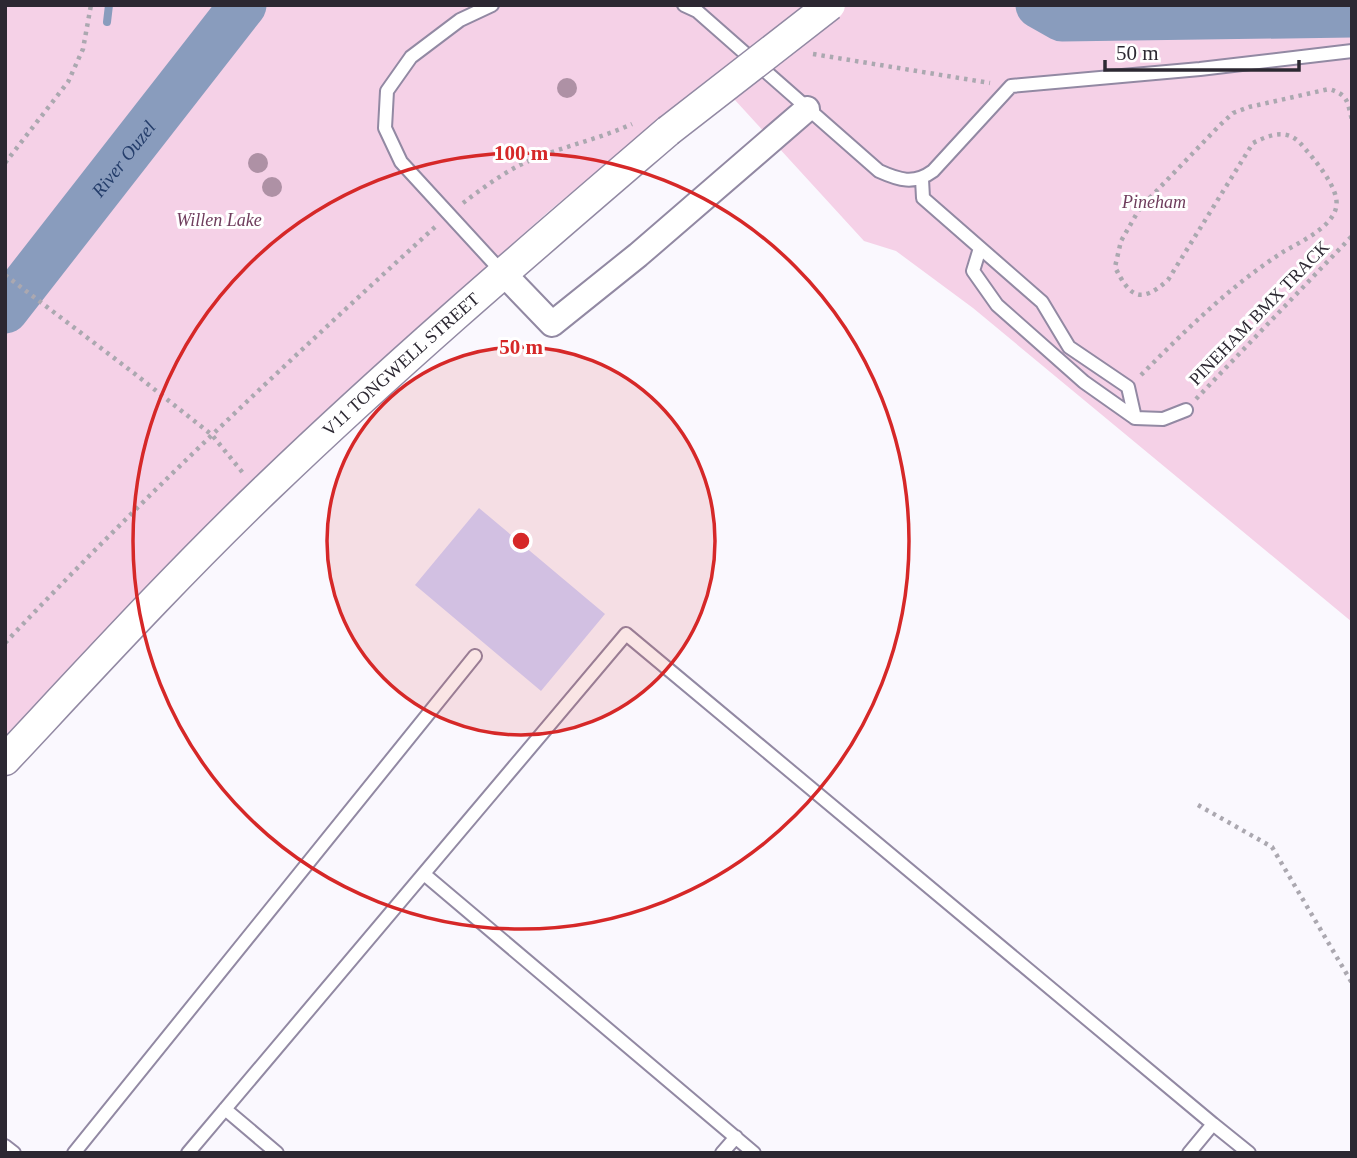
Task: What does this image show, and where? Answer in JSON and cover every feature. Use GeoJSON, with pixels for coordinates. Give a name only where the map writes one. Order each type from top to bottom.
{"type":"FeatureCollection","features":[{"type":"Feature","properties":{"kind":"street","name":"V11 TONGWELL STREET"},"geometry":{"type":"LineString","coordinates":[[5,760],[157,598],[258,496],[391,370],[668,131],[830,5]]}},
{"type":"Feature","properties":{"kind":"street"},"geometry":{"type":"LineString","coordinates":[[503,273],[552,324],[638,255],[807,108]]}},
{"type":"Feature","properties":{"kind":"lane"},"geometry":{"type":"LineString","coordinates":[[492,5],[460,20],[411,57],[387,91],[385,128],[401,162],[503,273]]}},
{"type":"Feature","properties":{"kind":"lane"},"geometry":{"type":"LineString","coordinates":[[684,5],[697,11],[879,171],[897,179],[922,179],[933,171],[1011,86],[1200,69],[1352,51]]}},
{"type":"Feature","properties":{"kind":"lane"},"geometry":{"type":"LineString","coordinates":[[922,179],[923,198],[1042,302],[1069,348],[1129,387],[1135,418]]}},
{"type":"Feature","properties":{"kind":"lane"},"geometry":{"type":"LineString","coordinates":[[980,248],[973,271],[996,305],[1084,382],[1135,418],[1163,419],[1186,410]]}},
{"type":"Feature","properties":{"kind":"lane"},"geometry":{"type":"LineString","coordinates":[[188,1153],[626,634],[1249,1153]]}},
{"type":"Feature","properties":{"kind":"lane"},"geometry":{"type":"LineString","coordinates":[[74,1153],[475,656]]}},
{"type":"Feature","properties":{"kind":"lane"},"geometry":{"type":"LineString","coordinates":[[424,874],[754,1153]]}},
{"type":"Feature","properties":{"kind":"lane"},"geometry":{"type":"LineString","coordinates":[[225,1109],[277,1153]]}},
{"type":"Feature","properties":{"kind":"lane"},"geometry":{"type":"LineString","coordinates":[[1189,1153],[1213,1124]]}},
{"type":"Feature","properties":{"kind":"lane"},"geometry":{"type":"LineString","coordinates":[[722,1153],[736,1137]]}},
{"type":"Feature","properties":{"kind":"lane"},"geometry":{"type":"LineString","coordinates":[[5,1146],[14,1153]]}},
{"type":"Feature","properties":{"kind":"path"},"geometry":{"type":"LineString","coordinates":[[5,163],[68,82],[83,49],[91,5]]}},
{"type":"Feature","properties":{"kind":"path"},"geometry":{"type":"LineString","coordinates":[[812,53],[1011,86]]}},
{"type":"Feature","properties":{"kind":"path","name":"PINEHAM BMX TRACK"},"geometry":{"type":"LineString","coordinates":[[1129,387],[1200,316],[1277,256],[1333,217],[1337,204],[1320,166],[1295,138],[1270,134],[1253,143],[1168,280],[1153,294],[1137,295],[1124,285],[1115,267],[1121,241],[1140,208],[1233,113],[1329,89],[1340,93],[1348,102],[1352,120]]}},
{"type":"Feature","properties":{"kind":"path"},"geometry":{"type":"LineString","coordinates":[[5,643],[212,435],[448,215],[518,166],[562,148],[609,135],[636,122]]}},
{"type":"Feature","properties":{"kind":"path","name":"PINEHAM BMX TRACK"},"geometry":{"type":"LineString","coordinates":[[1186,410],[1352,236]]}},
{"type":"Feature","properties":{"kind":"path"},"geometry":{"type":"LineString","coordinates":[[5,275],[212,435],[258,496]]}},
{"type":"Feature","properties":{"kind":"path"},"geometry":{"type":"LineString","coordinates":[[1198,805],[1272,847],[1352,983]]}},
{"type":"Feature","properties":{"kind":"green space"},"geometry":{"type":"Polygon","coordinates":[[[5,5],[1352,5],[1352,622],[973,308],[896,251],[864,241],[724,88],[658,121],[548,212],[408,337],[277,458],[5,736],[5,5]]]}},
{"type":"Feature","properties":{"kind":"building"},"geometry":{"type":"Polygon","coordinates":[[[479,508],[605,614],[541,691],[415,585],[479,508]]]}},
{"type":"Feature","properties":{"kind":"waterway"},"geometry":{"type":"LineString","coordinates":[[107,22],[109,5]]}},
{"type":"Feature","properties":{"kind":"waterway","name":"River Ouzel"},"geometry":{"type":"LineString","coordinates":[[5,310],[243,5]]}},
{"type":"Feature","properties":{"kind":"waterway","name":"River Ouzel"},"geometry":{"type":"LineString","coordinates":[[1039,5],[1062,18],[1352,14]]}},
{"type":"Feature","properties":{"kind":"park label","name":"Pineham"},"geometry":{"type":"Point","coordinates":[1154,202]}},
{"type":"Feature","properties":{"kind":"park label","name":"Willen Lake"},"geometry":{"type":"Point","coordinates":[219,220]}}]}
